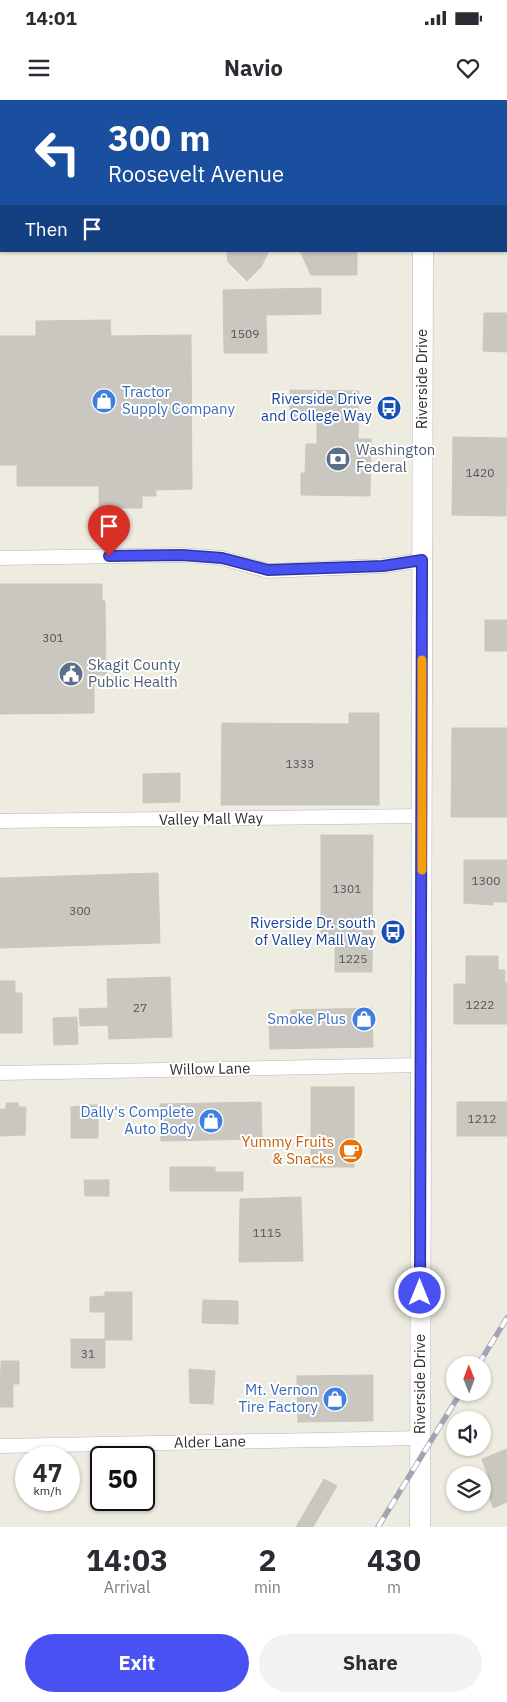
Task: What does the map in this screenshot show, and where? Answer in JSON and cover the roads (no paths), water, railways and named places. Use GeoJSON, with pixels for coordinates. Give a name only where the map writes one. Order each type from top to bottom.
{"type":"FeatureCollection","features":[{"type":"Feature","properties":{"kind":"main road","name":"Riverside Drive"},"geometry":{"type":"LineString","coordinates":[[420,1527],[423,252]]}},
{"type":"Feature","properties":{"kind":"street"},"geometry":{"type":"LineString","coordinates":[[0,558],[182,555],[222,558],[268,570],[383,566],[422,560]]}},
{"type":"Feature","properties":{"kind":"street","name":"Valley Mall Way"},"geometry":{"type":"LineString","coordinates":[[0,821],[422,816]]}},
{"type":"Feature","properties":{"kind":"street","name":"Willow Lane"},"geometry":{"type":"LineString","coordinates":[[0,1073],[421,1065]]}},
{"type":"Feature","properties":{"kind":"street","name":"Alder Lane"},"geometry":{"type":"LineString","coordinates":[[0,1446],[420,1438]]}},
{"type":"Feature","properties":{"kind":"railway"},"geometry":{"type":"LineString","coordinates":[[484,1356],[507,1318]]}},
{"type":"Feature","properties":{"kind":"railway"},"geometry":{"type":"LineString","coordinates":[[378,1527],[455,1401]]}},
{"type":"Feature","properties":{"kind":"place","name":"Tractor Supply Company"},"geometry":{"type":"Point","coordinates":[104,401]}},
{"type":"Feature","properties":{"kind":"place","name":"Riverside Drive and College Way"},"geometry":{"type":"Point","coordinates":[389,408]}},
{"type":"Feature","properties":{"kind":"place","name":"Washington Federal"},"geometry":{"type":"Point","coordinates":[338,459]}},
{"type":"Feature","properties":{"kind":"place","name":"Skagit County Public Health"},"geometry":{"type":"Point","coordinates":[71,674]}},
{"type":"Feature","properties":{"kind":"place","name":"Riverside Dr. south of Valley Mall Way"},"geometry":{"type":"Point","coordinates":[393,932]}},
{"type":"Feature","properties":{"kind":"place","name":"Smoke Plus"},"geometry":{"type":"Point","coordinates":[364,1019]}},
{"type":"Feature","properties":{"kind":"place","name":"Dally's Complete Auto Body"},"geometry":{"type":"Point","coordinates":[211,1121]}},
{"type":"Feature","properties":{"kind":"place","name":"Yummy Fruits & Snacks"},"geometry":{"type":"Point","coordinates":[351,1151]}},
{"type":"Feature","properties":{"kind":"place","name":"Mt. Vernon Tire Factory"},"geometry":{"type":"Point","coordinates":[335,1399]}}]}
